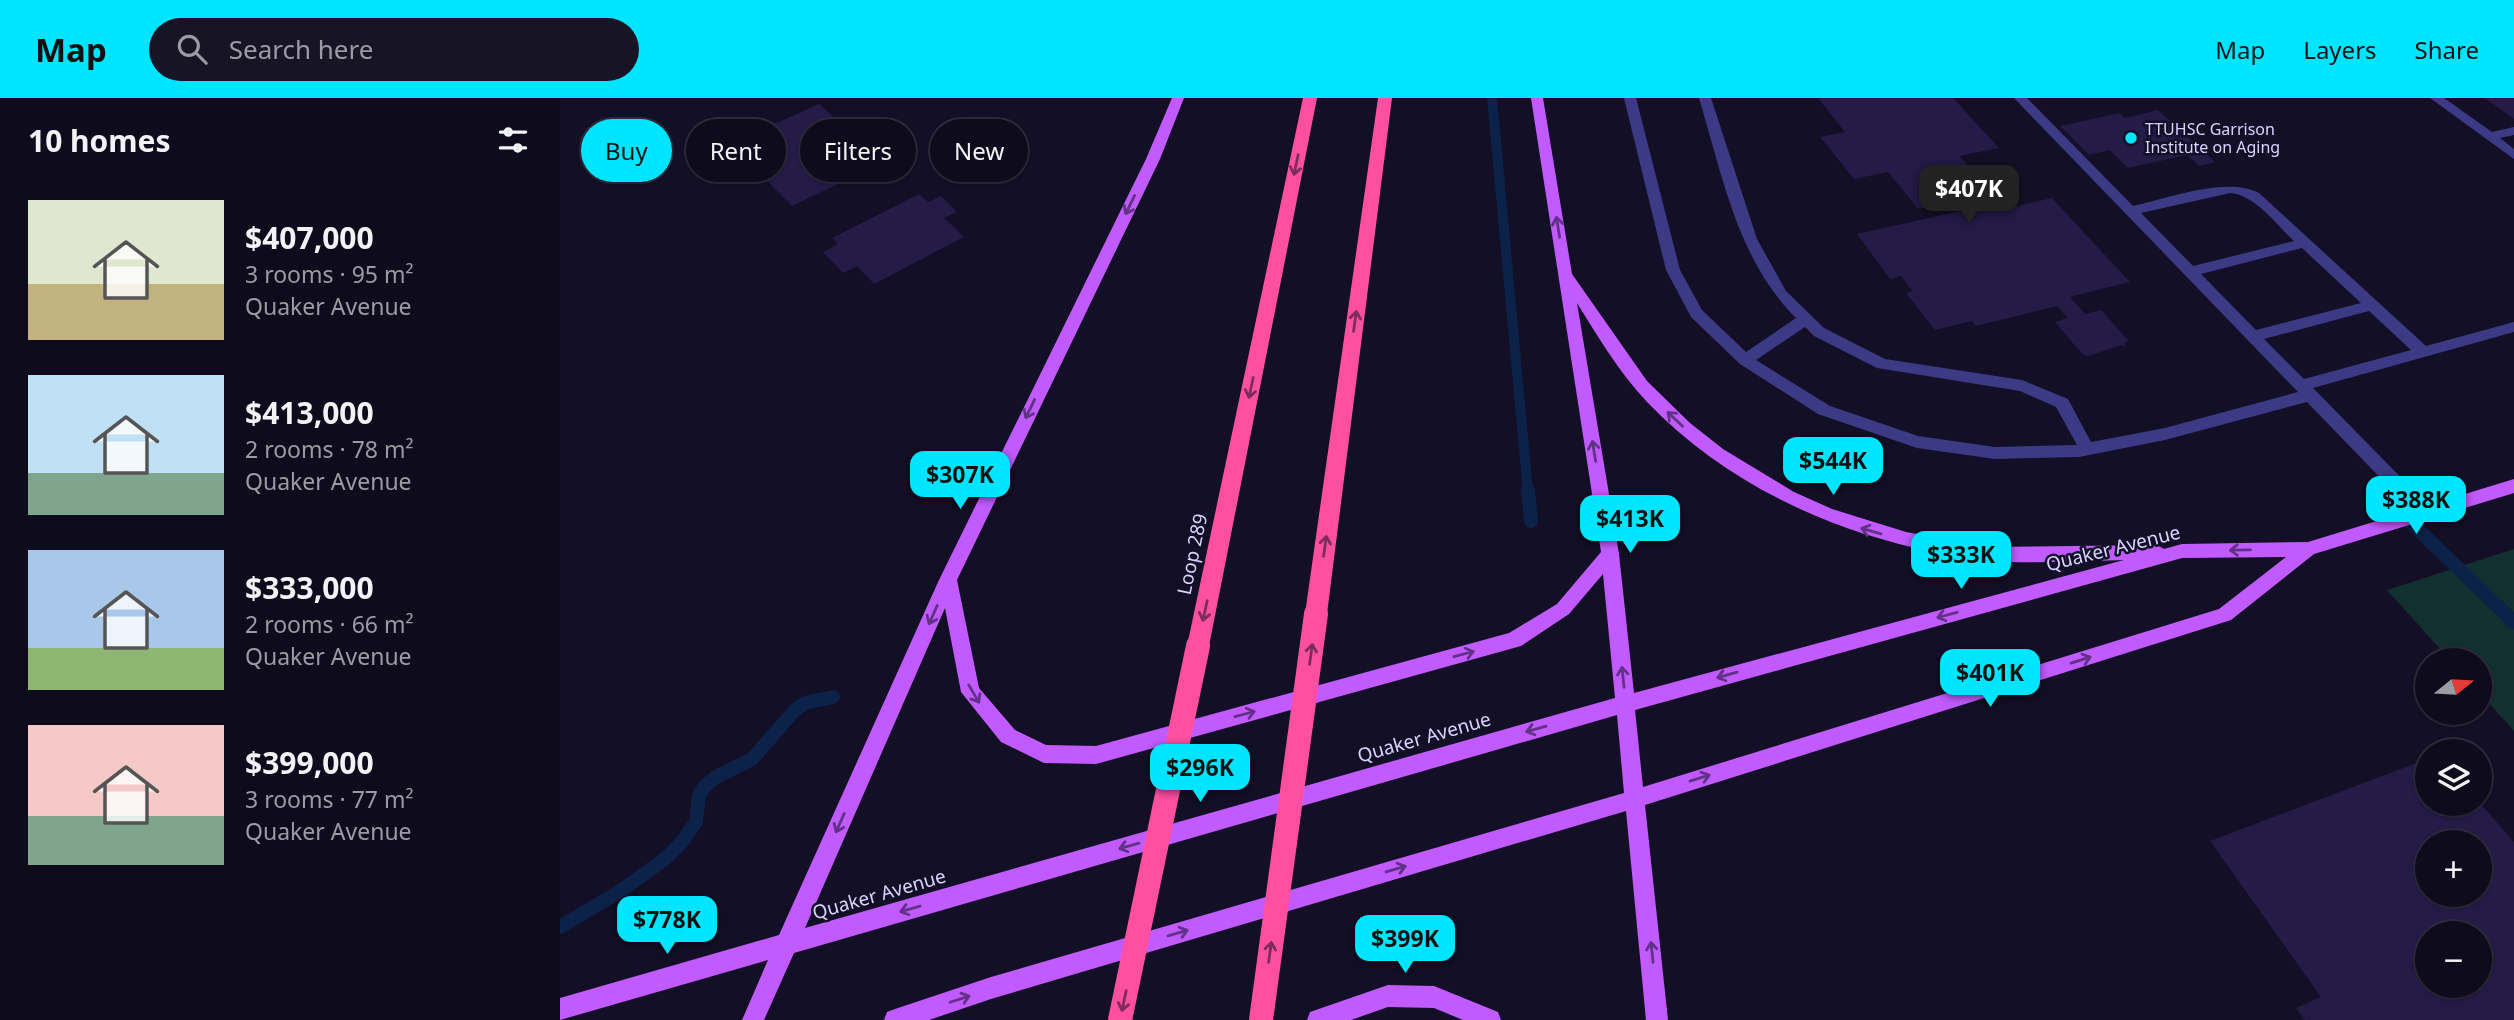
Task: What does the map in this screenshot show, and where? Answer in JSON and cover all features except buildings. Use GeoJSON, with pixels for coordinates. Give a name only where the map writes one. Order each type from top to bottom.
{"type":"FeatureCollection","features":[{"type":"Feature","properties":{"kind":"highway","name":"Loop 289"},"geometry":{"type":"LineString","coordinates":[[1120,1020],[1310,98]]}},
{"type":"Feature","properties":{"kind":"highway"},"geometry":{"type":"LineString","coordinates":[[1261,1020],[1385,98]]}},
{"type":"Feature","properties":{"kind":"main road"},"geometry":{"type":"LineString","coordinates":[[753,1020],[948,580],[1153,159],[1178,98]]}},
{"type":"Feature","properties":{"kind":"main road"},"geometry":{"type":"LineString","coordinates":[[1537,98],[1610,554],[1654,967],[1657,1020]]}},
{"type":"Feature","properties":{"kind":"main road"},"geometry":{"type":"LineString","coordinates":[[1565,271],[1613,347],[1653,398],[1700,443],[1805,505],[1858,527],[1907,541],[1986,554],[2182,551]]}},
{"type":"Feature","properties":{"kind":"main road","name":"Quaker Avenue"},"geometry":{"type":"LineString","coordinates":[[560,1009],[1625,704],[2182,551],[2308,549],[2514,486]]}},
{"type":"Feature","properties":{"kind":"main road","name":"Quaker Avenue"},"geometry":{"type":"LineString","coordinates":[[895,1020],[991,988],[1635,799],[2225,615],[2308,549]]}},
{"type":"Feature","properties":{"kind":"main road"},"geometry":{"type":"LineString","coordinates":[[948,580],[970,692],[1008,736],[1044,754],[1096,755],[1514,640],[1563,609],[1610,554]]}},
{"type":"Feature","properties":{"kind":"main road"},"geometry":{"type":"LineString","coordinates":[[1318,1020],[1388,996],[1434,997],[1490,1020]]}},
{"type":"Feature","properties":{"kind":"lane"},"geometry":{"type":"LineString","coordinates":[[1630,98],[1673,270],[1696,313],[1745,360],[1824,410],[1917,442],[1995,453],[2087,449],[2165,434],[2423,352],[2514,327]]}},
{"type":"Feature","properties":{"kind":"lane"},"geometry":{"type":"LineString","coordinates":[[1705,98],[1750,239],[1780,294],[1819,332],[1882,364],[2022,386],[2062,403],[2087,449]]}},
{"type":"Feature","properties":{"kind":"lane"},"geometry":{"type":"LineString","coordinates":[[2020,98],[2425,513]]}},
{"type":"Feature","properties":{"kind":"lane"},"geometry":{"type":"LineString","coordinates":[[2436,98],[2514,155]]}},
{"type":"Feature","properties":{"kind":"lane"},"geometry":{"type":"LineString","coordinates":[[2489,137],[2514,131]]}},
{"type":"Feature","properties":{"kind":"lane"},"geometry":{"type":"LineString","coordinates":[[2131,211],[2230,189],[2242,190],[2254,196],[2423,352]]}},
{"type":"Feature","properties":{"kind":"lane"},"geometry":{"type":"LineString","coordinates":[[2190,272],[2305,243]]}},
{"type":"Feature","properties":{"kind":"lane"},"geometry":{"type":"LineString","coordinates":[[2253,336],[2373,305]]}},
{"type":"Feature","properties":{"kind":"lane"},"geometry":{"type":"LineString","coordinates":[[1745,360],[1807,319]]}},
{"type":"Feature","properties":{"kind":"green space"},"geometry":{"type":"Polygon","coordinates":[[[2514,549],[2514,731],[2492,706],[2492,648],[2439,648],[2387,590],[2514,549]]]}},
{"type":"Feature","properties":{"kind":"waterway"},"geometry":{"type":"LineString","coordinates":[[1492,98],[1528,492]]}},
{"type":"Feature","properties":{"kind":"waterway"},"geometry":{"type":"LineString","coordinates":[[1528,490],[1531,521]]}},
{"type":"Feature","properties":{"kind":"waterway"},"geometry":{"type":"LineString","coordinates":[[2407,519],[2514,622]]}},
{"type":"Feature","properties":{"kind":"waterway"},"geometry":{"type":"LineString","coordinates":[[560,927],[622,890],[666,858],[696,822],[699,796],[704,787],[716,777],[752,759],[795,710],[805,703],[833,697]]}},
{"type":"Feature","properties":{"kind":"place","name":"TTUHSC Garrison Institute on Aging"},"geometry":{"type":"Point","coordinates":[2131,138]}}]}
